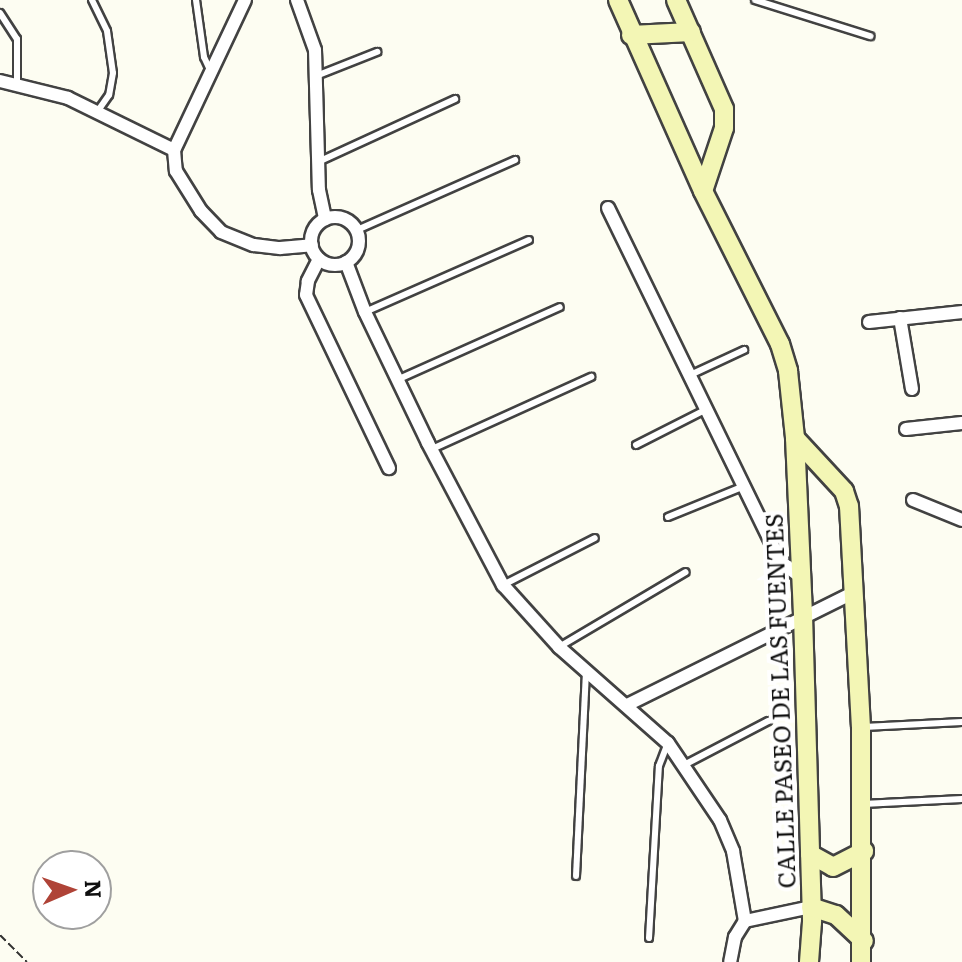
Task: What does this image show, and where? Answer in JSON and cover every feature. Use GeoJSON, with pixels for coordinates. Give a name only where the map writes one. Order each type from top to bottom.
{"type":"FeatureCollection","features":[{"type":"Feature","properties":{"kind":"street"},"geometry":{"type":"LineString","coordinates":[[245,0],[174,150],[176,171],[187,191],[221,232],[254,245],[312,245]]}},
{"type":"Feature","properties":{"kind":"street"},"geometry":{"type":"LineString","coordinates":[[297,0],[313,40],[320,203],[325,219]]}},
{"type":"Feature","properties":{"kind":"street","name":"CALLE PASEO DE LAS FUENTES"},"geometry":{"type":"LineString","coordinates":[[618,0],[703,191],[780,344],[788,371],[795,438],[798,575],[803,615],[811,907],[809,962]]}},
{"type":"Feature","properties":{"kind":"street"},"geometry":{"type":"LineString","coordinates":[[676,0],[724,109],[724,128],[703,191]]}},
{"type":"Feature","properties":{"kind":"street"},"geometry":{"type":"LineString","coordinates":[[631,35],[691,32]]}},
{"type":"Feature","properties":{"kind":"street"},"geometry":{"type":"LineString","coordinates":[[0,81],[17,82],[54,92],[174,150]]}},
{"type":"Feature","properties":{"kind":"street"},"geometry":{"type":"LineString","coordinates":[[608,208],[780,561],[798,575]]}},
{"type":"Feature","properties":{"kind":"street"},"geometry":{"type":"LineString","coordinates":[[340,217],[357,230],[358,245],[346,262],[332,265],[319,259],[312,245],[314,230],[325,219],[340,217]]}},
{"type":"Feature","properties":{"kind":"street"},"geometry":{"type":"LineString","coordinates":[[319,259],[308,281],[306,295],[389,468]]}},
{"type":"Feature","properties":{"kind":"street"},"geometry":{"type":"LineString","coordinates":[[346,262],[365,312],[398,380],[503,585],[586,673],[668,743],[729,838],[745,921],[735,937],[730,962]]}},
{"type":"Feature","properties":{"kind":"street"},"geometry":{"type":"LineString","coordinates":[[869,322],[962,312]]}},
{"type":"Feature","properties":{"kind":"street"},"geometry":{"type":"LineString","coordinates":[[900,318],[912,389]]}},
{"type":"Feature","properties":{"kind":"street"},"geometry":{"type":"LineString","coordinates":[[906,429],[962,423]]}},
{"type":"Feature","properties":{"kind":"street"},"geometry":{"type":"LineString","coordinates":[[795,438],[844,491],[849,506],[861,727],[864,851],[864,941],[861,962]]}},
{"type":"Feature","properties":{"kind":"street"},"geometry":{"type":"LineString","coordinates":[[913,500],[962,520]]}},
{"type":"Feature","properties":{"kind":"street"},"geometry":{"type":"LineString","coordinates":[[627,705],[803,615],[855,592]]}},
{"type":"Feature","properties":{"kind":"street"},"geometry":{"type":"LineString","coordinates":[[810,854],[833,867],[864,851]]}},
{"type":"Feature","properties":{"kind":"street"},"geometry":{"type":"LineString","coordinates":[[745,921],[811,907],[836,915],[864,941]]}},
{"type":"Feature","properties":{"kind":"lane"},"geometry":{"type":"LineString","coordinates":[[92,0],[107,31],[113,73],[109,95],[98,111]]}},
{"type":"Feature","properties":{"kind":"lane"},"geometry":{"type":"LineString","coordinates":[[196,0],[204,57],[211,72]]}},
{"type":"Feature","properties":{"kind":"lane"},"geometry":{"type":"LineString","coordinates":[[755,0],[870,36]]}},
{"type":"Feature","properties":{"kind":"lane"},"geometry":{"type":"LineString","coordinates":[[0,13],[17,39],[17,82]]}},
{"type":"Feature","properties":{"kind":"lane"},"geometry":{"type":"LineString","coordinates":[[316,76],[377,52]]}},
{"type":"Feature","properties":{"kind":"lane"},"geometry":{"type":"LineString","coordinates":[[318,162],[455,99]]}},
{"type":"Feature","properties":{"kind":"lane"},"geometry":{"type":"LineString","coordinates":[[357,230],[515,160]]}},
{"type":"Feature","properties":{"kind":"lane"},"geometry":{"type":"LineString","coordinates":[[365,312],[529,240]]}},
{"type":"Feature","properties":{"kind":"lane"},"geometry":{"type":"LineString","coordinates":[[398,380],[560,307]]}},
{"type":"Feature","properties":{"kind":"lane"},"geometry":{"type":"LineString","coordinates":[[688,376],[744,350]]}},
{"type":"Feature","properties":{"kind":"lane"},"geometry":{"type":"LineString","coordinates":[[432,449],[591,377]]}},
{"type":"Feature","properties":{"kind":"lane"},"geometry":{"type":"LineString","coordinates":[[636,445],[705,410]]}},
{"type":"Feature","properties":{"kind":"lane"},"geometry":{"type":"LineString","coordinates":[[668,517],[742,487]]}},
{"type":"Feature","properties":{"kind":"lane"},"geometry":{"type":"LineString","coordinates":[[503,585],[595,538]]}},
{"type":"Feature","properties":{"kind":"lane"},"geometry":{"type":"LineString","coordinates":[[559,647],[686,572]]}},
{"type":"Feature","properties":{"kind":"lane"},"geometry":{"type":"LineString","coordinates":[[576,876],[586,673]]}},
{"type":"Feature","properties":{"kind":"lane"},"geometry":{"type":"LineString","coordinates":[[684,765],[768,721]]}},
{"type":"Feature","properties":{"kind":"lane"},"geometry":{"type":"LineString","coordinates":[[861,727],[962,722]]}},
{"type":"Feature","properties":{"kind":"lane"},"geometry":{"type":"LineString","coordinates":[[649,938],[659,766],[668,743]]}},
{"type":"Feature","properties":{"kind":"lane"},"geometry":{"type":"LineString","coordinates":[[863,804],[962,799]]}},
{"type":"Feature","properties":{"kind":"path"},"geometry":{"type":"LineString","coordinates":[[0,935],[27,962]]}}]}
